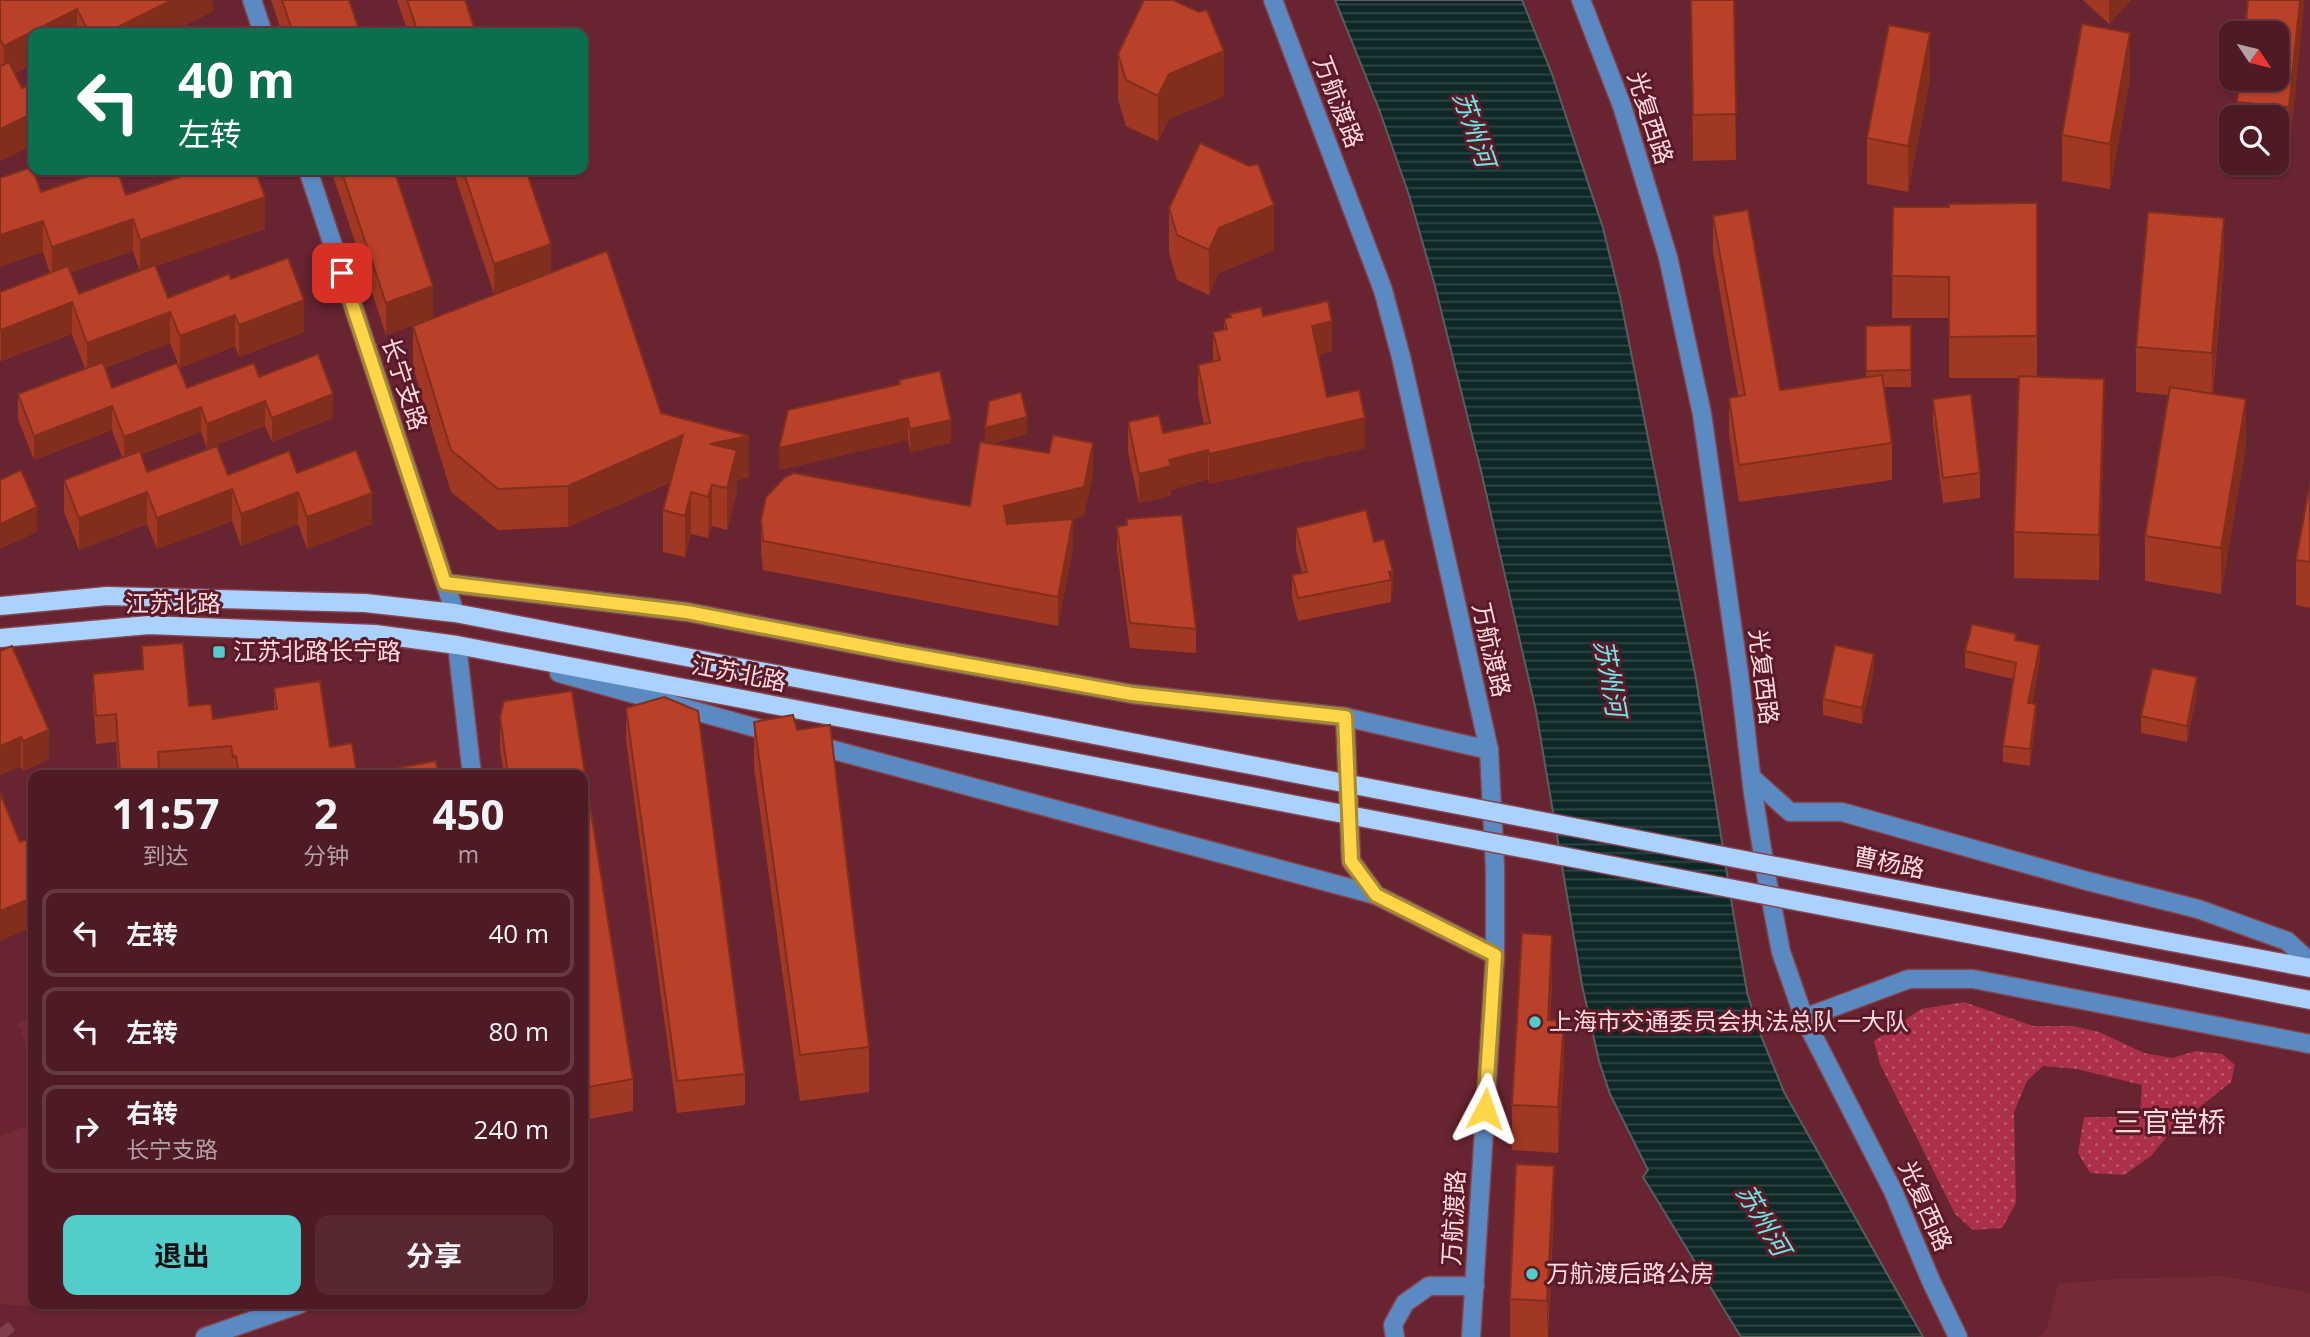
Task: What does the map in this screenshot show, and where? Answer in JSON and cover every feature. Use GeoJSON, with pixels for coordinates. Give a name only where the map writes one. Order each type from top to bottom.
{"type":"FeatureCollection","features":[{"type":"Feature","properties":{"kind":"main road","name":"江苏北路"},"geometry":{"type":"LineString","coordinates":[[0,606],[107,596],[365,603],[455,613],[1458,805]]}},
{"type":"Feature","properties":{"kind":"main road","name":"江苏北路"},"geometry":{"type":"LineString","coordinates":[[0,638],[149,625],[375,634],[457,645],[2310,1000]]}},
{"type":"Feature","properties":{"kind":"main road","name":"曹杨路"},"geometry":{"type":"LineString","coordinates":[[1458,805],[2310,968]]}},
{"type":"Feature","properties":{"kind":"street"},"geometry":{"type":"LineString","coordinates":[[252,0],[261,28]]}},
{"type":"Feature","properties":{"kind":"street","name":"万航渡路"},"geometry":{"type":"LineString","coordinates":[[1273,0],[1383,289],[1401,357],[1489,750],[1495,867],[1495,955],[1471,1337]]}},
{"type":"Feature","properties":{"kind":"street","name":"光复西路"},"geometry":{"type":"LineString","coordinates":[[1581,0],[1622,106],[1668,257],[1702,414],[1751,777],[1766,874],[1782,952],[1804,1018],[1893,1191],[1958,1337]]}},
{"type":"Feature","properties":{"kind":"street","name":"长宁支路"},"geometry":{"type":"LineString","coordinates":[[310,175],[455,613]]}},
{"type":"Feature","properties":{"kind":"street"},"geometry":{"type":"LineString","coordinates":[[445,583],[687,612],[1132,694],[1345,717],[1489,750]]}},
{"type":"Feature","properties":{"kind":"street"},"geometry":{"type":"LineString","coordinates":[[457,645],[471,770]]}},
{"type":"Feature","properties":{"kind":"street"},"geometry":{"type":"LineString","coordinates":[[559,673],[829,749],[1376,895],[1495,955]]}},
{"type":"Feature","properties":{"kind":"street"},"geometry":{"type":"LineString","coordinates":[[1345,717],[1351,861],[1376,895]]}},
{"type":"Feature","properties":{"kind":"street"},"geometry":{"type":"LineString","coordinates":[[1751,777],[1790,812],[1842,812],[2087,881],[2198,909],[2287,941],[2310,962]]}},
{"type":"Feature","properties":{"kind":"street"},"geometry":{"type":"LineString","coordinates":[[1804,1018],[1909,979],[1973,979],[2310,1044]]}},
{"type":"Feature","properties":{"kind":"street"},"geometry":{"type":"LineString","coordinates":[[1395,1337],[1392,1325],[1405,1303],[1429,1286],[1475,1286]]}},
{"type":"Feature","properties":{"kind":"street"},"geometry":{"type":"LineString","coordinates":[[209,1336],[286,1309]]}},
{"type":"Feature","properties":{"kind":"shaded area"},"geometry":{"type":"Polygon","coordinates":[[[1964,1002],[2033,1026],[2073,1026],[2099,1032],[2144,1053],[2172,1058],[2196,1051],[2222,1054],[2235,1065],[2231,1082],[2175,1127],[2151,1156],[2124,1175],[2090,1173],[2078,1153],[2084,1117],[2140,1117],[2142,1085],[2077,1069],[2043,1066],[2027,1081],[2014,1112],[2016,1203],[2002,1228],[1973,1230],[1955,1214],[1880,1064],[1874,1041],[1921,1009],[1964,1002]]]}},
{"type":"Feature","properties":{"kind":"shaded area"},"geometry":{"type":"Polygon","coordinates":[[[28,1018],[28,1052],[18,1023],[28,1018]]]}},
{"type":"Feature","properties":{"kind":"shaded area"},"geometry":{"type":"Polygon","coordinates":[[[28,1125],[28,1307],[0,1304],[0,1136],[28,1125]]]}},
{"type":"Feature","properties":{"kind":"shaded area"},"geometry":{"type":"Polygon","coordinates":[[[2225,1276],[2310,1293],[2310,1337],[2038,1337],[2046,1331],[2058,1284],[2114,1279],[2225,1276]]]}},
{"type":"Feature","properties":{"kind":"shaded area"},"geometry":{"type":"Polygon","coordinates":[[[56,1309],[102,1309],[89,1312],[56,1309]]]}},
{"type":"Feature","properties":{"kind":"water","name":"苏州河"},"geometry":{"type":"Polygon","coordinates":[[[1335,0],[1522,0],[1552,74],[1603,228],[1620,297],[1696,679],[1747,992],[1757,1026],[1784,1092],[1923,1337],[1741,1337],[1643,1177],[1648,1170],[1610,1094],[1599,1061],[1582,985],[1536,711],[1435,286],[1409,195],[1379,109],[1335,0]]]}},
{"type":"Feature","properties":{"kind":"building"},"geometry":{"type":"Polygon","coordinates":[[[0,0],[172,0],[116,28],[86,28],[77,9],[40,28],[28,28],[28,34],[4,46],[0,39],[0,0]]]}},
{"type":"Feature","properties":{"kind":"building"},"geometry":{"type":"Polygon","coordinates":[[[282,0],[349,0],[358,28],[291,28],[282,0]]]}},
{"type":"Feature","properties":{"kind":"building"},"geometry":{"type":"Polygon","coordinates":[[[407,0],[465,0],[474,28],[416,28],[407,0]]]}},
{"type":"Feature","properties":{"kind":"building"},"geometry":{"type":"Polygon","coordinates":[[[1144,0],[1173,0],[1199,12],[1207,10],[1224,51],[1169,74],[1158,96],[1126,80],[1118,54],[1144,0]]]}},
{"type":"Feature","properties":{"kind":"building"},"geometry":{"type":"Polygon","coordinates":[[[1691,0],[1734,0],[1736,114],[1693,115],[1691,0]]]}},
{"type":"Feature","properties":{"kind":"building"},"geometry":{"type":"Polygon","coordinates":[[[2248,0],[2300,0],[2289,107],[2237,102],[2238,91],[2289,91],[2289,21],[2246,21],[2248,0]]]}},
{"type":"Feature","properties":{"kind":"building"},"geometry":{"type":"Polygon","coordinates":[[[2082,24],[2130,33],[2110,144],[2062,135],[2082,24]]]}},
{"type":"Feature","properties":{"kind":"building"},"geometry":{"type":"Polygon","coordinates":[[[1889,25],[1930,33],[1908,146],[1867,138],[1889,25]]]}},
{"type":"Feature","properties":{"kind":"building"},"geometry":{"type":"Polygon","coordinates":[[[9,62],[22,88],[28,85],[28,118],[27,116],[0,129],[0,66],[9,62]]]}},
{"type":"Feature","properties":{"kind":"building"},"geometry":{"type":"Polygon","coordinates":[[[1200,143],[1249,166],[1258,164],[1274,205],[1219,228],[1209,250],[1177,235],[1169,208],[1200,143]]]}},
{"type":"Feature","properties":{"kind":"building"},"geometry":{"type":"Polygon","coordinates":[[[28,168],[28,175],[35,175],[41,192],[92,175],[119,175],[126,195],[185,175],[257,175],[265,197],[140,240],[133,219],[52,247],[43,221],[0,235],[0,178],[28,168]]]}},
{"type":"Feature","properties":{"kind":"building"},"geometry":{"type":"Polygon","coordinates":[[[343,175],[396,175],[433,286],[386,303],[343,175]]]}},
{"type":"Feature","properties":{"kind":"building"},"geometry":{"type":"Polygon","coordinates":[[[465,175],[528,175],[551,244],[494,264],[465,175]]]}},
{"type":"Feature","properties":{"kind":"building"},"geometry":{"type":"Polygon","coordinates":[[[2037,203],[2037,336],[1949,337],[1949,277],[1892,276],[1893,207],[2037,203]]]}},
{"type":"Feature","properties":{"kind":"building"},"geometry":{"type":"Polygon","coordinates":[[[1748,210],[1780,390],[1882,375],[1892,443],[1739,465],[1729,398],[1745,395],[1713,216],[1748,210]]]}},
{"type":"Feature","properties":{"kind":"building"},"geometry":{"type":"Polygon","coordinates":[[[2148,212],[2224,218],[2212,353],[2136,347],[2148,212]]]}},
{"type":"Feature","properties":{"kind":"building"},"geometry":{"type":"Polygon","coordinates":[[[607,251],[661,413],[749,436],[710,444],[737,450],[727,488],[712,485],[708,497],[691,492],[685,516],[663,510],[683,435],[568,486],[498,489],[451,450],[413,326],[607,251]]]}},
{"type":"Feature","properties":{"kind":"building"},"geometry":{"type":"Polygon","coordinates":[[[288,258],[304,300],[239,325],[235,315],[180,336],[170,312],[87,343],[72,302],[1,330],[0,328],[0,292],[68,266],[79,294],[155,265],[168,298],[229,274],[231,279],[288,258]]]}},
{"type":"Feature","properties":{"kind":"building"},"geometry":{"type":"Polygon","coordinates":[[[1328,301],[1332,321],[1312,326],[1327,397],[1359,390],[1365,418],[1209,454],[1208,450],[1169,460],[1171,466],[1139,474],[1128,422],[1159,415],[1163,433],[1210,423],[1198,365],[1220,360],[1213,332],[1227,329],[1224,319],[1231,317],[1230,314],[1261,307],[1263,316],[1328,301]]]}},
{"type":"Feature","properties":{"kind":"building"},"geometry":{"type":"Polygon","coordinates":[[[1911,325],[1911,370],[1866,371],[1866,326],[1911,325]]]}},
{"type":"Feature","properties":{"kind":"building"},"geometry":{"type":"Polygon","coordinates":[[[318,354],[333,394],[272,418],[265,401],[207,424],[201,407],[124,437],[112,406],[34,436],[18,394],[103,362],[112,388],[177,363],[187,388],[254,363],[259,377],[318,354]]]}},
{"type":"Feature","properties":{"kind":"building"},"geometry":{"type":"Polygon","coordinates":[[[940,371],[951,420],[910,429],[908,418],[779,448],[788,410],[900,384],[899,380],[940,371]]]}},
{"type":"Feature","properties":{"kind":"building"},"geometry":{"type":"Polygon","coordinates":[[[2019,376],[2104,379],[2099,535],[2014,532],[2019,376]]]}},
{"type":"Feature","properties":{"kind":"building"},"geometry":{"type":"Polygon","coordinates":[[[2170,387],[2246,399],[2221,548],[2145,536],[2170,387]]]}},
{"type":"Feature","properties":{"kind":"building"},"geometry":{"type":"Polygon","coordinates":[[[1021,392],[1027,417],[985,428],[989,401],[1021,392]]]}},
{"type":"Feature","properties":{"kind":"building"},"geometry":{"type":"Polygon","coordinates":[[[1971,394],[1980,473],[1943,478],[1933,399],[1971,394]]]}},
{"type":"Feature","properties":{"kind":"building"},"geometry":{"type":"Polygon","coordinates":[[[1053,435],[1093,443],[1084,487],[1004,506],[1007,524],[1073,519],[1058,597],[763,541],[761,520],[766,497],[785,477],[794,473],[970,506],[980,442],[1049,453],[1053,435]]]}},
{"type":"Feature","properties":{"kind":"building"},"geometry":{"type":"Polygon","coordinates":[[[217,446],[228,475],[289,451],[297,473],[356,450],[372,493],[307,517],[298,492],[241,514],[232,489],[157,518],[147,492],[79,518],[64,480],[140,451],[147,472],[217,446]]]}},
{"type":"Feature","properties":{"kind":"building"},"geometry":{"type":"Polygon","coordinates":[[[21,470],[37,507],[0,524],[0,480],[21,470]]]}},
{"type":"Feature","properties":{"kind":"building"},"geometry":{"type":"Polygon","coordinates":[[[2310,483],[2310,562],[2296,560],[2310,483]]]}},
{"type":"Feature","properties":{"kind":"building"},"geometry":{"type":"Polygon","coordinates":[[[1366,510],[1374,542],[1384,539],[1393,571],[1389,572],[1391,580],[1298,598],[1292,575],[1307,572],[1296,528],[1366,510]]]}},
{"type":"Feature","properties":{"kind":"building"},"geometry":{"type":"Polygon","coordinates":[[[1182,515],[1196,629],[1130,623],[1117,527],[1127,525],[1127,519],[1182,515]]]}},
{"type":"Feature","properties":{"kind":"building"},"geometry":{"type":"Polygon","coordinates":[[[1972,624],[2016,634],[2015,640],[2040,645],[2028,703],[2036,704],[2030,749],[2003,746],[2016,663],[1965,651],[1972,624]]]}},
{"type":"Feature","properties":{"kind":"building"},"geometry":{"type":"Polygon","coordinates":[[[183,643],[189,706],[211,704],[213,719],[277,709],[274,688],[320,681],[330,747],[352,743],[356,770],[238,770],[231,746],[158,752],[159,769],[120,770],[116,714],[96,716],[93,674],[143,669],[142,646],[183,643]]]}},
{"type":"Feature","properties":{"kind":"building"},"geometry":{"type":"Polygon","coordinates":[[[1835,645],[1874,654],[1862,708],[1823,699],[1835,645]]]}},
{"type":"Feature","properties":{"kind":"building"},"geometry":{"type":"Polygon","coordinates":[[[12,646],[49,730],[23,741],[21,737],[0,746],[0,651],[12,646]]]}},
{"type":"Feature","properties":{"kind":"building"},"geometry":{"type":"Polygon","coordinates":[[[2152,668],[2197,677],[2187,726],[2141,716],[2152,668]]]}},
{"type":"Feature","properties":{"kind":"building"},"geometry":{"type":"Polygon","coordinates":[[[572,691],[584,770],[507,770],[500,717],[504,701],[572,691]]]}},
{"type":"Feature","properties":{"kind":"building"},"geometry":{"type":"Polygon","coordinates":[[[664,697],[698,711],[745,1074],[677,1081],[626,708],[664,697]]]}},
{"type":"Feature","properties":{"kind":"building"},"geometry":{"type":"Polygon","coordinates":[[[793,715],[797,730],[830,725],[869,1047],[800,1055],[754,722],[793,715]]]}},
{"type":"Feature","properties":{"kind":"building"},"geometry":{"type":"Polygon","coordinates":[[[436,761],[437,770],[387,770],[436,761]]]}},
{"type":"Feature","properties":{"kind":"building"},"geometry":{"type":"Polygon","coordinates":[[[0,793],[20,842],[28,839],[28,899],[0,911],[0,793]]]}},
{"type":"Feature","properties":{"kind":"building"},"geometry":{"type":"Polygon","coordinates":[[[588,793],[633,1079],[588,1087],[588,793]]]}},
{"type":"Feature","properties":{"kind":"building"},"geometry":{"type":"Polygon","coordinates":[[[1522,933],[1552,935],[1548,1020],[1564,1021],[1558,1107],[1512,1105],[1522,933]]]}},
{"type":"Feature","properties":{"kind":"building","name":"万航渡后路公房"},"geometry":{"type":"Polygon","coordinates":[[[1516,1164],[1554,1166],[1547,1301],[1510,1299],[1516,1164]]]}},
{"type":"Feature","properties":{"kind":"tunnel"},"geometry":{"type":"LineString","coordinates":[[0,1328],[7,1337]]}},
{"type":"Feature","properties":{"kind":"place","name":"江苏北路长宁路"},"geometry":{"type":"Point","coordinates":[219,652]}},
{"type":"Feature","properties":{"kind":"place","name":"上海市交通委员会执法总队一大队"},"geometry":{"type":"Point","coordinates":[1535,1022]}},
{"type":"Feature","properties":{"kind":"place","name":"万航渡后路公房"},"geometry":{"type":"Point","coordinates":[1532,1274]}},
{"type":"Feature","properties":{"kind":"district","name":"三官堂桥"},"geometry":{"type":"Point","coordinates":[2170,1122]}},
{"type":"Feature","properties":{"kind":"route"},"geometry":{"type":"LineString","coordinates":[[342,273],[445,583],[687,612],[1132,694],[1345,717],[1351,861],[1376,895],[1495,955],[1485,1109]]}}]}
